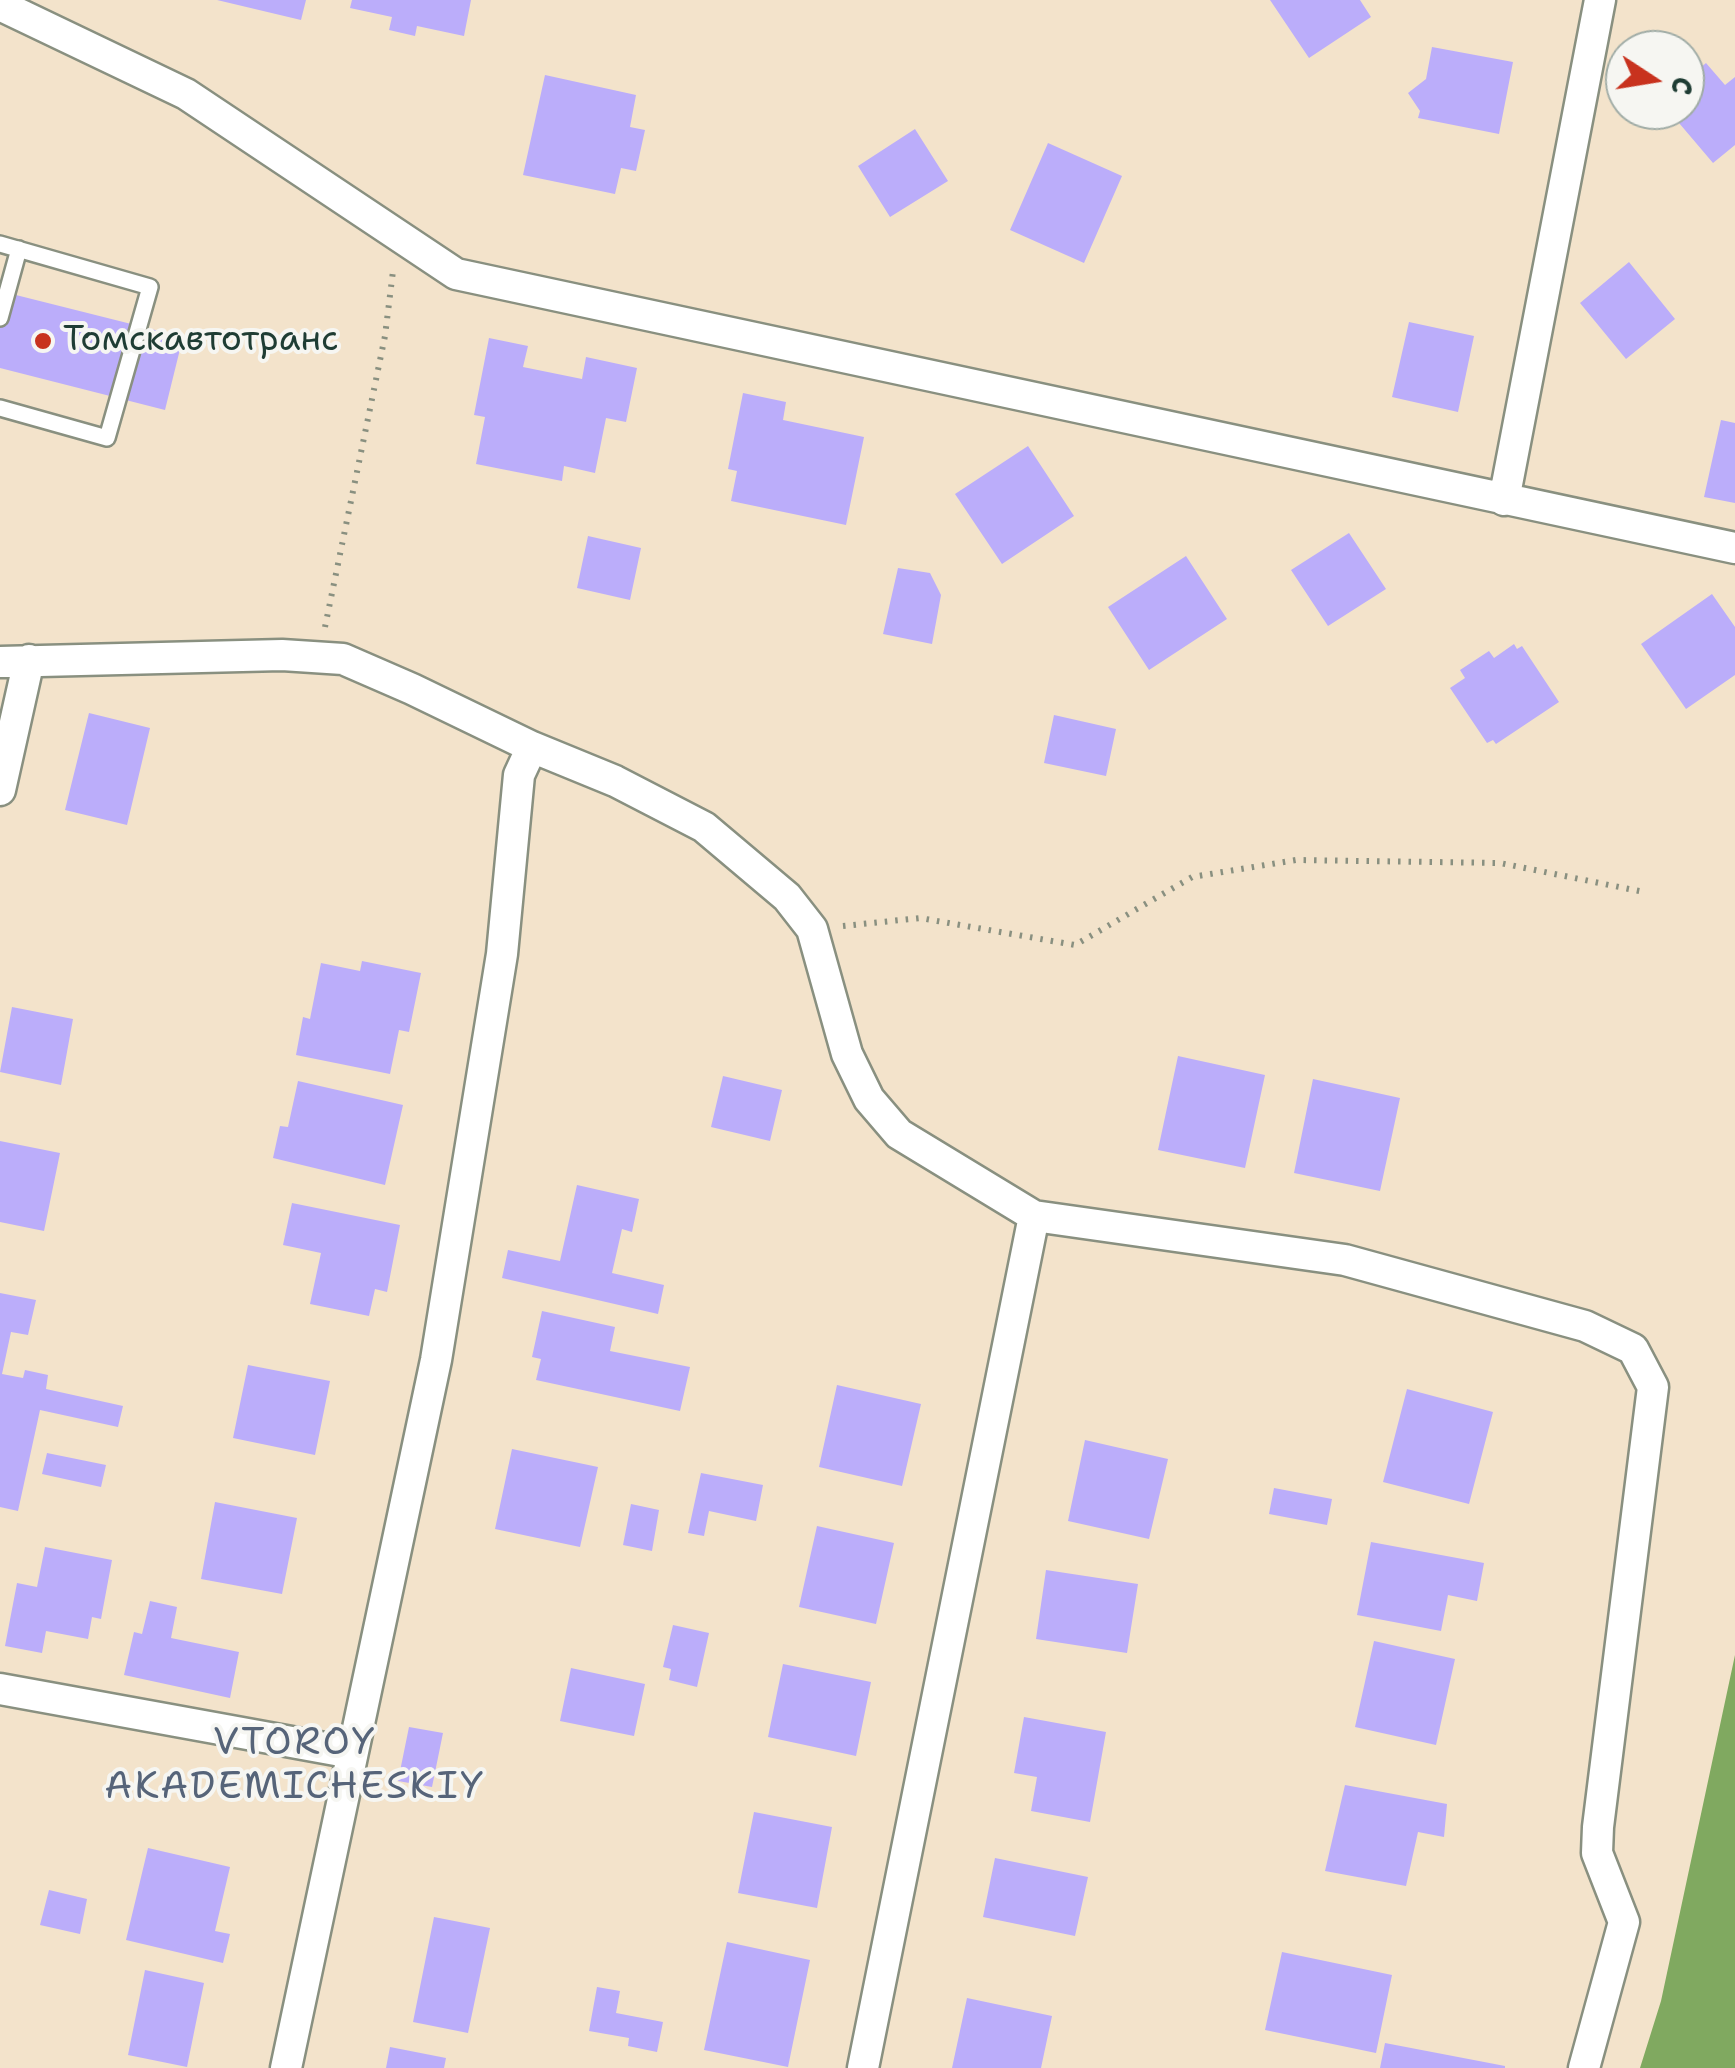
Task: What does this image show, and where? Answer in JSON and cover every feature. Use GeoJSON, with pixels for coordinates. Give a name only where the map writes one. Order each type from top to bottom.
{"type":"FeatureCollection","features":[{"type":"Feature","properties":{"kind":"street"},"geometry":{"type":"LineString","coordinates":[[1504,500],[1600,0]]}},
{"type":"Feature","properties":{"kind":"street"},"geometry":{"type":"LineString","coordinates":[[0,5],[186,94],[456,274],[1735,548]]}},
{"type":"Feature","properties":{"kind":"street"},"geometry":{"type":"LineString","coordinates":[[0,790],[15,661],[282,655],[343,659],[615,781],[704,826],[787,897],[812,929],[847,1054],[869,1099],[899,1134],[1034,1216],[1345,1260],[1584,1326],[1633,1349],[1653,1388],[1597,1853],[1624,1922],[1584,2068]]}},
{"type":"Feature","properties":{"kind":"street"},"geometry":{"type":"LineString","coordinates":[[286,2068],[436,1360],[502,954],[518,775],[532,747]]}},
{"type":"Feature","properties":{"kind":"street"},"geometry":{"type":"LineString","coordinates":[[864,2068],[1034,1216]]}},
{"type":"Feature","properties":{"kind":"street"},"geometry":{"type":"LineString","coordinates":[[0,1689],[352,1753]]}},
{"type":"Feature","properties":{"kind":"lane"},"geometry":{"type":"LineString","coordinates":[[0,244],[150,287],[106,438],[0,408]]}},
{"type":"Feature","properties":{"kind":"lane"},"geometry":{"type":"LineString","coordinates":[[0,318],[20,250]]}},
{"type":"Feature","properties":{"kind":"path"},"geometry":{"type":"LineString","coordinates":[[319,658],[386,336],[398,235]]}},
{"type":"Feature","properties":{"kind":"path"},"geometry":{"type":"LineString","coordinates":[[812,929],[920,918],[1075,945],[1192,877],[1296,860],[1500,863],[1644,892]]}},
{"type":"Feature","properties":{"kind":"green space"},"geometry":{"type":"Polygon","coordinates":[[[1735,1655],[1735,2068],[1640,2068],[1661,2001],[1735,1655]]]}},
{"type":"Feature","properties":{"kind":"building"},"geometry":{"type":"Polygon","coordinates":[[[217,0],[306,0],[301,20],[217,0]]]}},
{"type":"Feature","properties":{"kind":"building"},"geometry":{"type":"Polygon","coordinates":[[[352,0],[471,0],[464,36],[417,26],[415,36],[389,30],[392,17],[350,8],[352,0]]]}},
{"type":"Feature","properties":{"kind":"building"},"geometry":{"type":"Polygon","coordinates":[[[1270,0],[1360,0],[1371,17],[1309,58],[1270,0]]]}},
{"type":"Feature","properties":{"kind":"building"},"geometry":{"type":"Polygon","coordinates":[[[1432,47],[1513,62],[1499,134],[1418,118],[1420,111],[1408,93],[1426,79],[1432,47]]]}},
{"type":"Feature","properties":{"kind":"building"},"geometry":{"type":"Polygon","coordinates":[[[1705,64],[1725,85],[1735,77],[1735,145],[1713,163],[1685,130],[1705,130],[1705,64]]]}},
{"type":"Feature","properties":{"kind":"building"},"geometry":{"type":"Polygon","coordinates":[[[545,75],[636,95],[630,127],[645,130],[636,171],[621,168],[615,194],[523,175],[545,75]]]}},
{"type":"Feature","properties":{"kind":"building"},"geometry":{"type":"Polygon","coordinates":[[[915,129],[948,181],[890,217],[858,166],[915,129]]]}},
{"type":"Feature","properties":{"kind":"building"},"geometry":{"type":"Polygon","coordinates":[[[1048,143],[1122,176],[1084,263],[1010,230],[1048,143]]]}},
{"type":"Feature","properties":{"kind":"building"},"geometry":{"type":"Polygon","coordinates":[[[1629,262],[1675,319],[1626,359],[1580,303],[1629,262]]]}},
{"type":"Feature","properties":{"kind":"building"},"geometry":{"type":"Polygon","coordinates":[[[0,291],[183,337],[165,410],[0,368],[0,291]]]}},
{"type":"Feature","properties":{"kind":"building"},"geometry":{"type":"Polygon","coordinates":[[[1409,322],[1474,336],[1458,412],[1392,397],[1409,322]]]}},
{"type":"Feature","properties":{"kind":"building"},"geometry":{"type":"Polygon","coordinates":[[[489,338],[528,346],[523,367],[582,379],[586,357],[637,368],[626,422],[606,418],[595,473],[564,466],[562,481],[476,464],[485,417],[474,415],[489,338]]]}},
{"type":"Feature","properties":{"kind":"building"},"geometry":{"type":"Polygon","coordinates":[[[743,393],[786,402],[783,420],[864,437],[846,525],[731,501],[737,471],[728,469],[743,393]]]}},
{"type":"Feature","properties":{"kind":"building"},"geometry":{"type":"Polygon","coordinates":[[[1721,420],[1735,423],[1735,503],[1704,497],[1721,420]]]}},
{"type":"Feature","properties":{"kind":"building"},"geometry":{"type":"Polygon","coordinates":[[[1028,446],[1074,516],[1002,564],[955,494],[1028,446]]]}},
{"type":"Feature","properties":{"kind":"building"},"geometry":{"type":"Polygon","coordinates":[[[1349,533],[1386,589],[1328,626],[1291,570],[1349,533]]]}},
{"type":"Feature","properties":{"kind":"building"},"geometry":{"type":"Polygon","coordinates":[[[588,536],[641,548],[630,600],[577,588],[588,536]]]}},
{"type":"Feature","properties":{"kind":"building"},"geometry":{"type":"Polygon","coordinates":[[[1186,556],[1227,619],[1149,670],[1108,607],[1186,556]]]}},
{"type":"Feature","properties":{"kind":"building"},"geometry":{"type":"Polygon","coordinates":[[[898,568],[930,573],[941,595],[932,644],[883,634],[898,568]]]}},
{"type":"Feature","properties":{"kind":"building"},"geometry":{"type":"Polygon","coordinates":[[[1712,594],[1735,627],[1735,675],[1686,709],[1641,644],[1712,594]]]}},
{"type":"Feature","properties":{"kind":"building"},"geometry":{"type":"Polygon","coordinates":[[[1514,644],[1517,649],[1522,646],[1559,702],[1496,744],[1493,740],[1487,743],[1450,688],[1465,678],[1460,670],[1489,651],[1494,658],[1514,644]]]}},
{"type":"Feature","properties":{"kind":"building"},"geometry":{"type":"Polygon","coordinates":[[[89,713],[150,728],[127,825],[65,810],[89,713]]]}},
{"type":"Feature","properties":{"kind":"building"},"geometry":{"type":"Polygon","coordinates":[[[1054,715],[1116,729],[1106,776],[1044,763],[1054,715]]]}},
{"type":"Feature","properties":{"kind":"building"},"geometry":{"type":"Polygon","coordinates":[[[362,961],[421,973],[409,1032],[399,1030],[390,1074],[296,1055],[303,1017],[310,1019],[321,963],[360,971],[362,961]]]}},
{"type":"Feature","properties":{"kind":"building"},"geometry":{"type":"Polygon","coordinates":[[[12,1007],[73,1019],[61,1085],[0,1072],[12,1007]]]}},
{"type":"Feature","properties":{"kind":"building"},"geometry":{"type":"Polygon","coordinates":[[[1178,1056],[1265,1075],[1245,1168],[1158,1150],[1178,1056]]]}},
{"type":"Feature","properties":{"kind":"building"},"geometry":{"type":"Polygon","coordinates":[[[723,1076],[782,1090],[770,1141],[711,1127],[723,1076]]]}},
{"type":"Feature","properties":{"kind":"building"},"geometry":{"type":"Polygon","coordinates":[[[1313,1079],[1400,1098],[1380,1191],[1294,1173],[1313,1079]]]}},
{"type":"Feature","properties":{"kind":"building"},"geometry":{"type":"Polygon","coordinates":[[[298,1081],[403,1105],[385,1185],[273,1158],[280,1126],[288,1127],[298,1081]]]}},
{"type":"Feature","properties":{"kind":"building"},"geometry":{"type":"Polygon","coordinates":[[[0,1141],[60,1153],[44,1231],[0,1222],[0,1141]]]}},
{"type":"Feature","properties":{"kind":"building"},"geometry":{"type":"Polygon","coordinates":[[[577,1185],[639,1199],[632,1232],[622,1229],[612,1273],[664,1285],[658,1314],[502,1278],[508,1250],[560,1261],[577,1185]]]}},
{"type":"Feature","properties":{"kind":"building"},"geometry":{"type":"Polygon","coordinates":[[[292,1203],[400,1225],[387,1292],[375,1289],[369,1316],[310,1304],[321,1253],[283,1245],[292,1203]]]}},
{"type":"Feature","properties":{"kind":"building"},"geometry":{"type":"Polygon","coordinates":[[[0,1293],[36,1300],[28,1335],[11,1332],[2,1374],[23,1378],[25,1370],[48,1375],[46,1389],[123,1406],[118,1427],[40,1410],[18,1511],[0,1507],[0,1293]]]}},
{"type":"Feature","properties":{"kind":"building"},"geometry":{"type":"Polygon","coordinates":[[[542,1311],[615,1327],[610,1351],[690,1367],[680,1411],[536,1380],[541,1359],[532,1357],[542,1311]]]}},
{"type":"Feature","properties":{"kind":"building"},"geometry":{"type":"Polygon","coordinates":[[[248,1365],[330,1381],[315,1455],[233,1438],[248,1365]]]}},
{"type":"Feature","properties":{"kind":"building"},"geometry":{"type":"Polygon","coordinates":[[[837,1385],[921,1404],[902,1486],[819,1467],[837,1385]]]}},
{"type":"Feature","properties":{"kind":"building"},"geometry":{"type":"Polygon","coordinates":[[[1407,1389],[1493,1412],[1469,1504],[1383,1482],[1407,1389]]]}},
{"type":"Feature","properties":{"kind":"building"},"geometry":{"type":"Polygon","coordinates":[[[1085,1440],[1168,1459],[1149,1539],[1068,1521],[1085,1440]]]}},
{"type":"Feature","properties":{"kind":"building"},"geometry":{"type":"Polygon","coordinates":[[[512,1449],[598,1467],[580,1547],[495,1529],[512,1449]]]}},
{"type":"Feature","properties":{"kind":"building"},"geometry":{"type":"Polygon","coordinates":[[[47,1453],[106,1465],[101,1487],[42,1474],[47,1453]]]}},
{"type":"Feature","properties":{"kind":"building"},"geometry":{"type":"Polygon","coordinates":[[[701,1473],[763,1485],[756,1521],[709,1511],[704,1536],[688,1533],[701,1473]]]}},
{"type":"Feature","properties":{"kind":"building"},"geometry":{"type":"Polygon","coordinates":[[[1274,1488],[1332,1499],[1327,1525],[1269,1514],[1274,1488]]]}},
{"type":"Feature","properties":{"kind":"building"},"geometry":{"type":"Polygon","coordinates":[[[215,1502],[297,1518],[282,1594],[201,1579],[215,1502]]]}},
{"type":"Feature","properties":{"kind":"building"},"geometry":{"type":"Polygon","coordinates":[[[631,1504],[659,1510],[652,1551],[623,1545],[631,1504]]]}},
{"type":"Feature","properties":{"kind":"building"},"geometry":{"type":"Polygon","coordinates":[[[817,1526],[894,1543],[876,1624],[799,1607],[817,1526]]]}},
{"type":"Feature","properties":{"kind":"building"},"geometry":{"type":"Polygon","coordinates":[[[1371,1542],[1484,1563],[1477,1601],[1448,1595],[1441,1631],[1357,1615],[1371,1542]]]}},
{"type":"Feature","properties":{"kind":"building"},"geometry":{"type":"Polygon","coordinates":[[[45,1547],[112,1560],[101,1619],[92,1617],[88,1639],[46,1631],[42,1653],[5,1646],[17,1583],[37,1587],[45,1547]]]}},
{"type":"Feature","properties":{"kind":"building"},"geometry":{"type":"Polygon","coordinates":[[[1046,1570],[1138,1584],[1127,1653],[1036,1639],[1046,1570]]]}},
{"type":"Feature","properties":{"kind":"building"},"geometry":{"type":"Polygon","coordinates":[[[150,1601],[177,1607],[171,1638],[239,1652],[230,1698],[124,1675],[134,1632],[142,1634],[150,1601]]]}},
{"type":"Feature","properties":{"kind":"building"},"geometry":{"type":"Polygon","coordinates":[[[673,1625],[709,1633],[697,1687],[669,1680],[671,1669],[663,1667],[673,1625]]]}},
{"type":"Feature","properties":{"kind":"building"},"geometry":{"type":"Polygon","coordinates":[[[1374,1641],[1455,1659],[1436,1745],[1355,1727],[1374,1641]]]}},
{"type":"Feature","properties":{"kind":"building"},"geometry":{"type":"Polygon","coordinates":[[[783,1664],[871,1682],[856,1756],[768,1737],[783,1664]]]}},
{"type":"Feature","properties":{"kind":"building"},"geometry":{"type":"Polygon","coordinates":[[[571,1668],[645,1684],[634,1736],[560,1721],[571,1668]]]}},
{"type":"Feature","properties":{"kind":"building"},"geometry":{"type":"Polygon","coordinates":[[[1024,1717],[1106,1732],[1090,1822],[1031,1811],[1037,1777],[1014,1773],[1024,1717]]]}},
{"type":"Feature","properties":{"kind":"building"},"geometry":{"type":"Polygon","coordinates":[[[409,1727],[443,1733],[432,1787],[398,1781],[409,1727]]]}},
{"type":"Feature","properties":{"kind":"building"},"geometry":{"type":"Polygon","coordinates":[[[1345,1785],[1447,1804],[1444,1837],[1418,1832],[1406,1886],[1325,1871],[1345,1785]]]}},
{"type":"Feature","properties":{"kind":"building"},"geometry":{"type":"Polygon","coordinates":[[[754,1812],[832,1827],[817,1908],[738,1893],[754,1812]]]}},
{"type":"Feature","properties":{"kind":"building"},"geometry":{"type":"Polygon","coordinates":[[[148,1848],[230,1867],[215,1931],[230,1934],[223,1963],[126,1940],[148,1848]]]}},
{"type":"Feature","properties":{"kind":"building"},"geometry":{"type":"Polygon","coordinates":[[[995,1858],[1088,1877],[1075,1936],[983,1917],[995,1858]]]}},
{"type":"Feature","properties":{"kind":"building"},"geometry":{"type":"Polygon","coordinates":[[[49,1890],[87,1899],[80,1934],[40,1925],[49,1890]]]}},
{"type":"Feature","properties":{"kind":"building"},"geometry":{"type":"Polygon","coordinates":[[[434,1917],[490,1928],[468,2033],[413,2022],[434,1917]]]}},
{"type":"Feature","properties":{"kind":"building"},"geometry":{"type":"Polygon","coordinates":[[[727,1942],[810,1960],[788,2067],[704,2050],[727,1942]]]}},
{"type":"Feature","properties":{"kind":"building"},"geometry":{"type":"Polygon","coordinates":[[[1282,1952],[1392,1975],[1376,2053],[1265,2030],[1282,1952]]]}},
{"type":"Feature","properties":{"kind":"building"},"geometry":{"type":"Polygon","coordinates":[[[145,1970],[204,1983],[187,2067],[128,2055],[145,1970]]]}},
{"type":"Feature","properties":{"kind":"building"},"geometry":{"type":"Polygon","coordinates":[[[597,1987],[620,1991],[616,2013],[663,2022],[657,2052],[628,2046],[629,2038],[589,2031],[597,1987]]]}},
{"type":"Feature","properties":{"kind":"building"},"geometry":{"type":"Polygon","coordinates":[[[967,1998],[1052,2016],[1041,2068],[952,2068],[967,1998]]]}},
{"type":"Feature","properties":{"kind":"building"},"geometry":{"type":"Polygon","coordinates":[[[1385,2043],[1505,2066],[1505,2068],[1380,2068],[1385,2043]]]}},
{"type":"Feature","properties":{"kind":"building"},"geometry":{"type":"Polygon","coordinates":[[[390,2047],[446,2058],[444,2068],[386,2068],[390,2047]]]}},
{"type":"Feature","properties":{"kind":"place","name":"Томскавтотранс"},"geometry":{"type":"Point","coordinates":[43,341]}},
{"type":"Feature","properties":{"kind":"district","name":"VTOROY AKADEMICHESKIY"},"geometry":{"type":"Point","coordinates":[295,1766]}}]}
